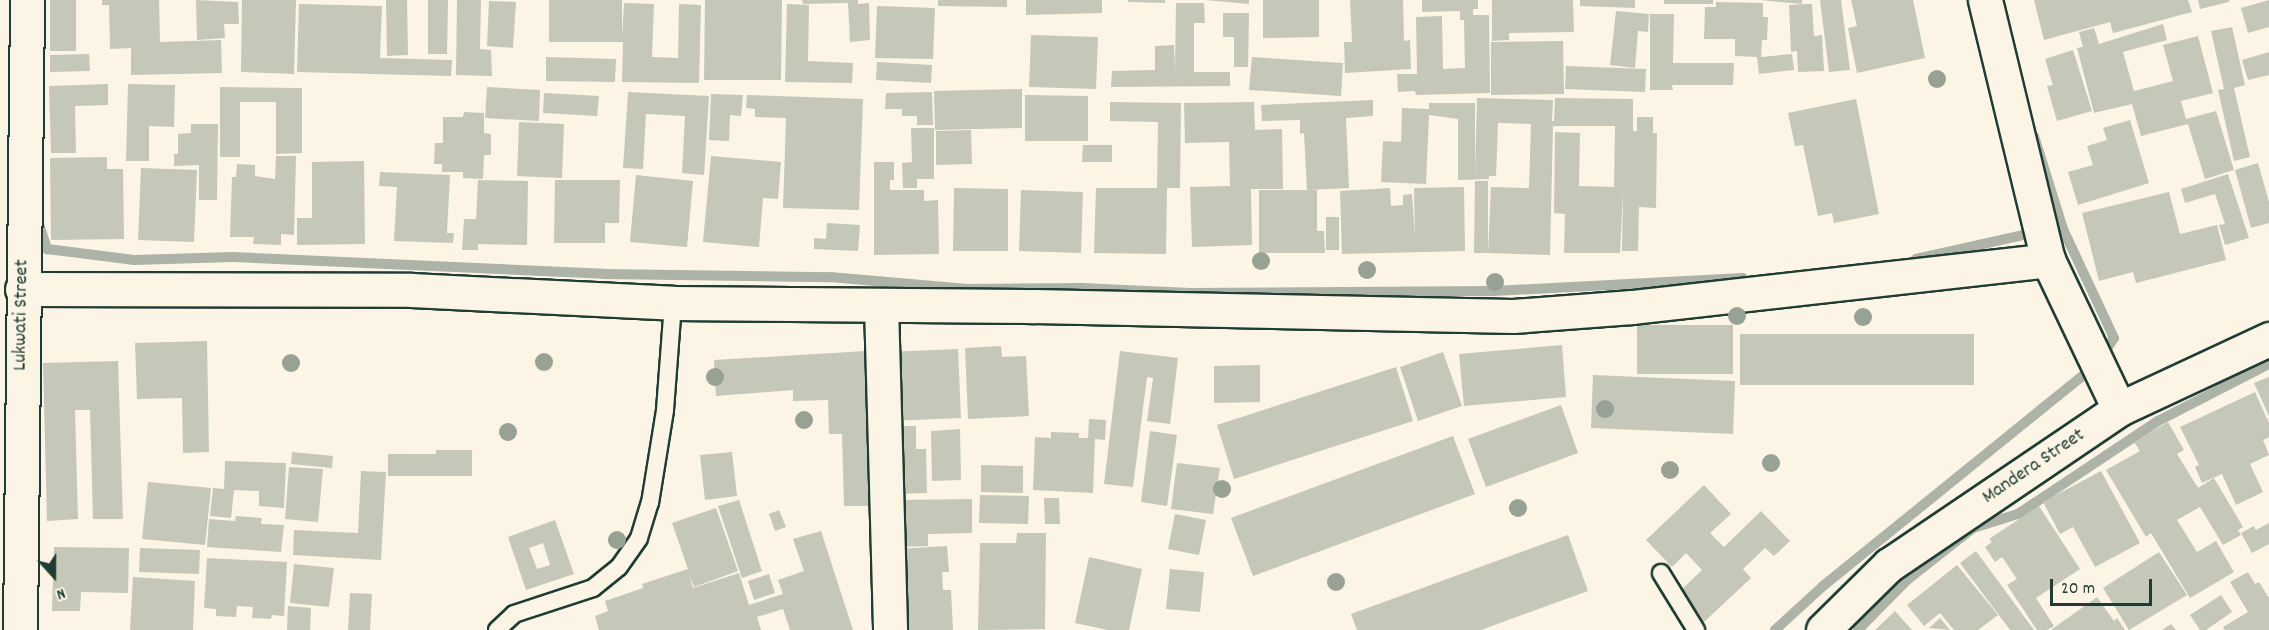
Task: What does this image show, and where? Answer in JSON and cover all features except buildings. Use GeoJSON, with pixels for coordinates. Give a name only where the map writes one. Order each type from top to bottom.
{"type":"FeatureCollection","features":[{"type":"Feature","properties":{"kind":"street","name":"Lukwati Street"},"geometry":{"type":"LineString","coordinates":[[20,630],[27,0]]}},
{"type":"Feature","properties":{"kind":"street"},"geometry":{"type":"LineString","coordinates":[[1985,0],[2048,260],[2119,409]]}},
{"type":"Feature","properties":{"kind":"street"},"geometry":{"type":"LineString","coordinates":[[22,290],[411,290],[673,303],[1513,316],[1632,307],[2048,260]]}},
{"type":"Feature","properties":{"kind":"street"},"geometry":{"type":"LineString","coordinates":[[881,305],[890,630]]}},
{"type":"Feature","properties":{"kind":"street","name":"Mandera Street"},"geometry":{"type":"LineString","coordinates":[[1823,630],[1889,565],[2119,409],[2269,339]]}},
{"type":"Feature","properties":{"kind":"lane"},"geometry":{"type":"LineString","coordinates":[[497,630],[514,614],[593,588],[619,567],[639,538],[650,503],[665,410],[673,303]]}},
{"type":"Feature","properties":{"kind":"lane"},"geometry":{"type":"LineString","coordinates":[[1661,573],[1696,630]]}},
{"type":"Feature","properties":{"kind":"waterway"},"geometry":{"type":"LineString","coordinates":[[1775,630],[1823,586],[2097,364],[2114,338],[2063,229],[2034,136]]}},
{"type":"Feature","properties":{"kind":"waterway"},"geometry":{"type":"LineString","coordinates":[[37,218],[47,249],[134,260],[233,257],[604,274],[830,277],[967,289],[1082,288],[1190,293],[1494,291],[1743,278]]}},
{"type":"Feature","properties":{"kind":"waterway"},"geometry":{"type":"LineString","coordinates":[[1916,259],[2041,231],[2063,229]]}},
{"type":"Feature","properties":{"kind":"waterway"},"geometry":{"type":"LineString","coordinates":[[1858,630],[1907,580],[1973,528],[2018,514],[2158,421],[2269,364]]}}]}
